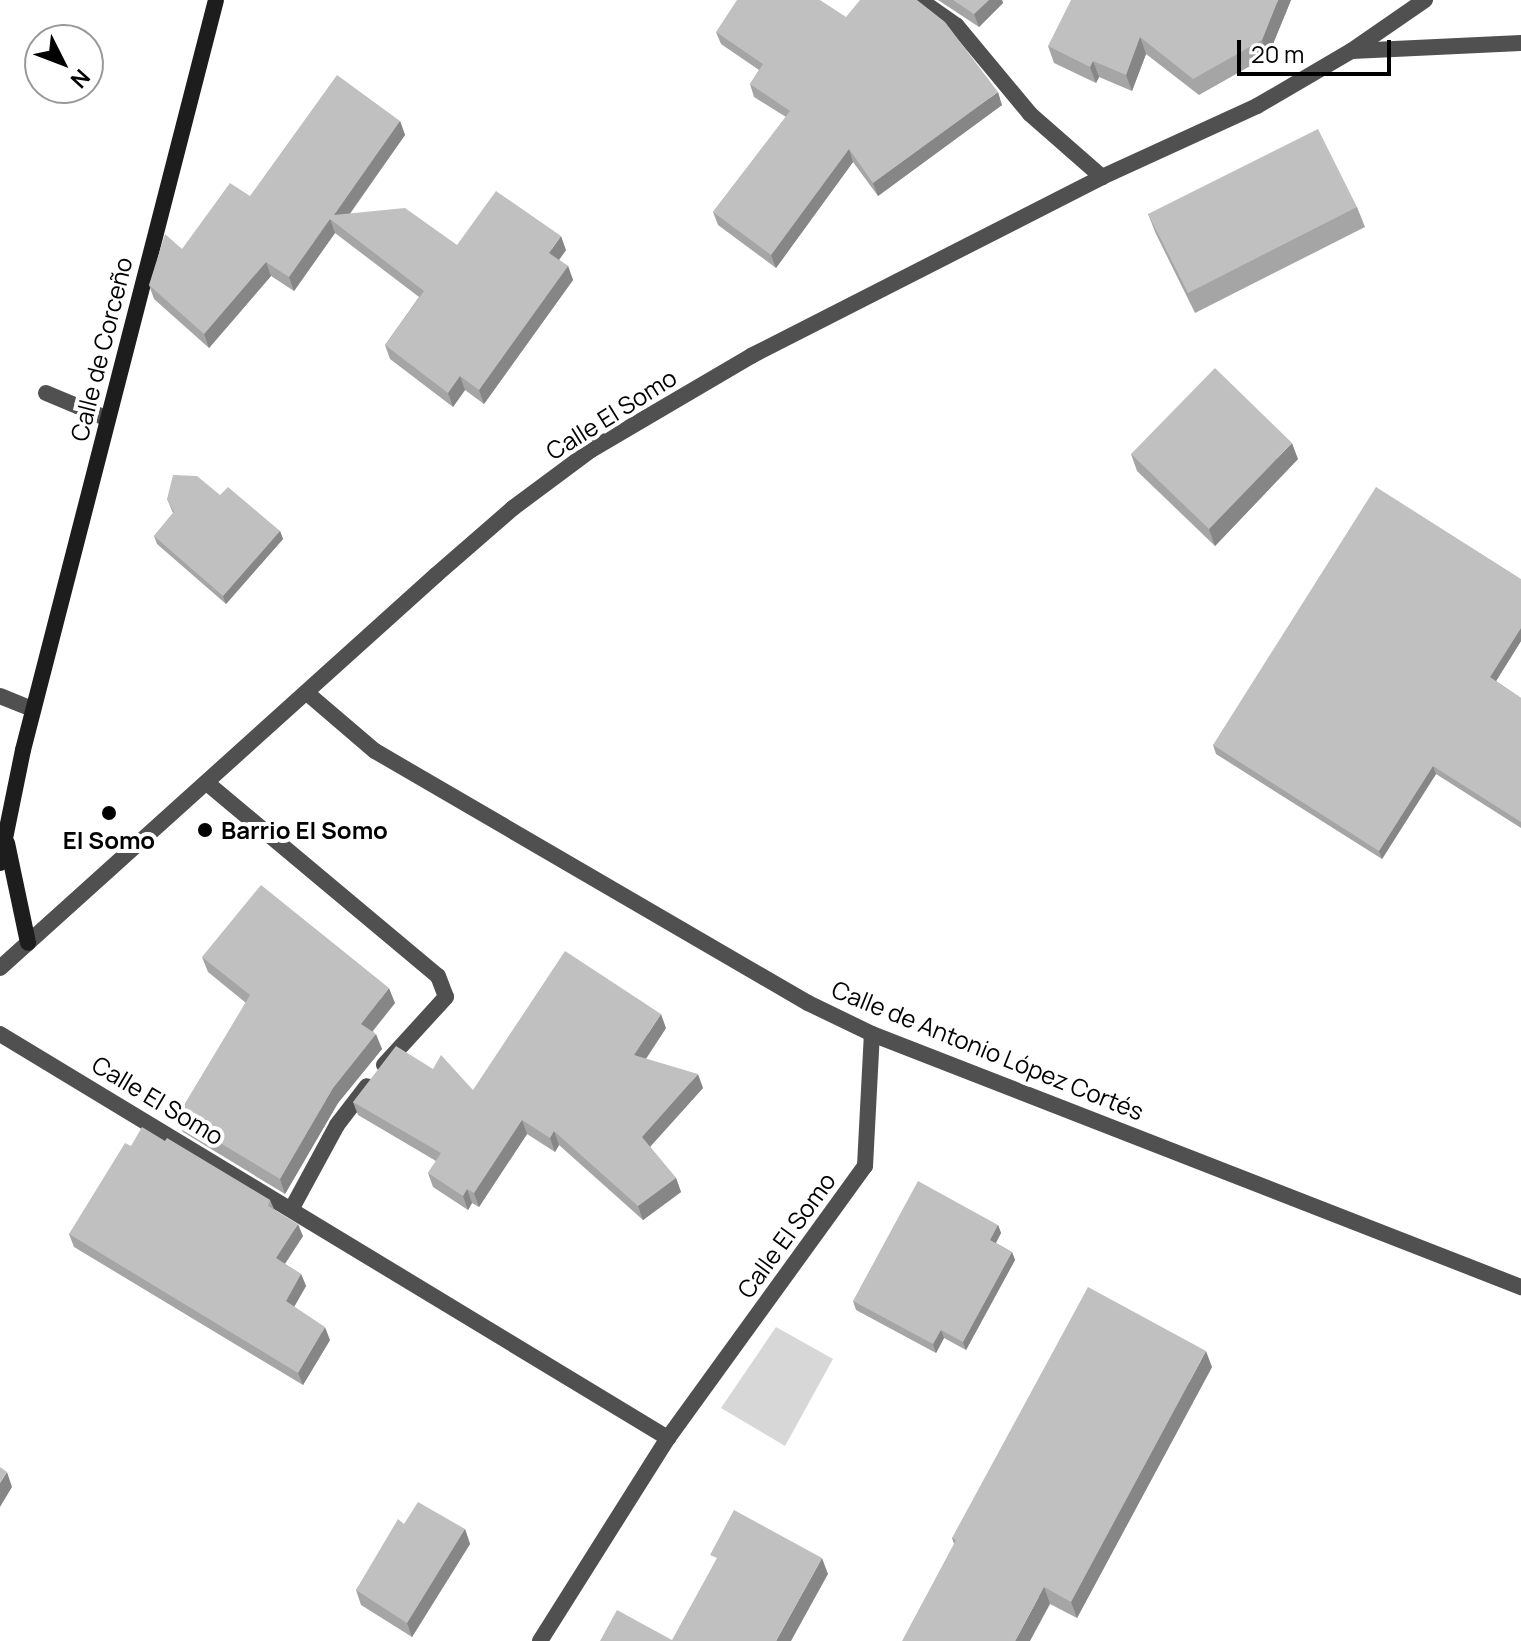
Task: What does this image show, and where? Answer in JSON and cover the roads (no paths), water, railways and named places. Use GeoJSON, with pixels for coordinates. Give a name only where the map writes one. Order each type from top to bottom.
{"type":"FeatureCollection","features":[{"type":"Feature","properties":{"kind":"main road","name":"Calle de Corceño"},"geometry":{"type":"LineString","coordinates":[[0,863],[33,709],[216,0]]}},
{"type":"Feature","properties":{"kind":"main road","name":"Calle de Corceño"},"geometry":{"type":"LineString","coordinates":[[6,841],[28,943]]}},
{"type":"Feature","properties":{"kind":"street"},"geometry":{"type":"LineString","coordinates":[[920,0],[957,26],[1030,114],[1102,177]]}},
{"type":"Feature","properties":{"kind":"street","name":"Calle El Somo"},"geometry":{"type":"LineString","coordinates":[[0,968],[513,508],[591,450],[751,356],[1102,177],[1257,106],[1351,51],[1425,0]]}},
{"type":"Feature","properties":{"kind":"street"},"geometry":{"type":"LineString","coordinates":[[1351,51],[1521,43]]}},
{"type":"Feature","properties":{"kind":"street"},"geometry":{"type":"LineString","coordinates":[[46,393],[108,419]]}},
{"type":"Feature","properties":{"kind":"street","name":"Calle de Antonio López Cortés"},"geometry":{"type":"LineString","coordinates":[[307,693],[375,751],[808,1003],[872,1034],[1521,1287]]}},
{"type":"Feature","properties":{"kind":"street"},"geometry":{"type":"LineString","coordinates":[[0,696],[33,709]]}},
{"type":"Feature","properties":{"kind":"street"},"geometry":{"type":"LineString","coordinates":[[207,783],[438,976],[446,997],[397,1047],[337,1125],[292,1208]]}},
{"type":"Feature","properties":{"kind":"street","name":"Calle El Somo"},"geometry":{"type":"LineString","coordinates":[[0,1034],[668,1438]]}},
{"type":"Feature","properties":{"kind":"street","name":"Calle El Somo"},"geometry":{"type":"LineString","coordinates":[[540,1641],[668,1438],[865,1166],[872,1034]]}},
{"type":"Feature","properties":{"kind":"place","name":"El Somo"},"geometry":{"type":"Point","coordinates":[109,813]}},
{"type":"Feature","properties":{"kind":"place","name":"Barrio El Somo"},"geometry":{"type":"Point","coordinates":[205,830]}}]}
